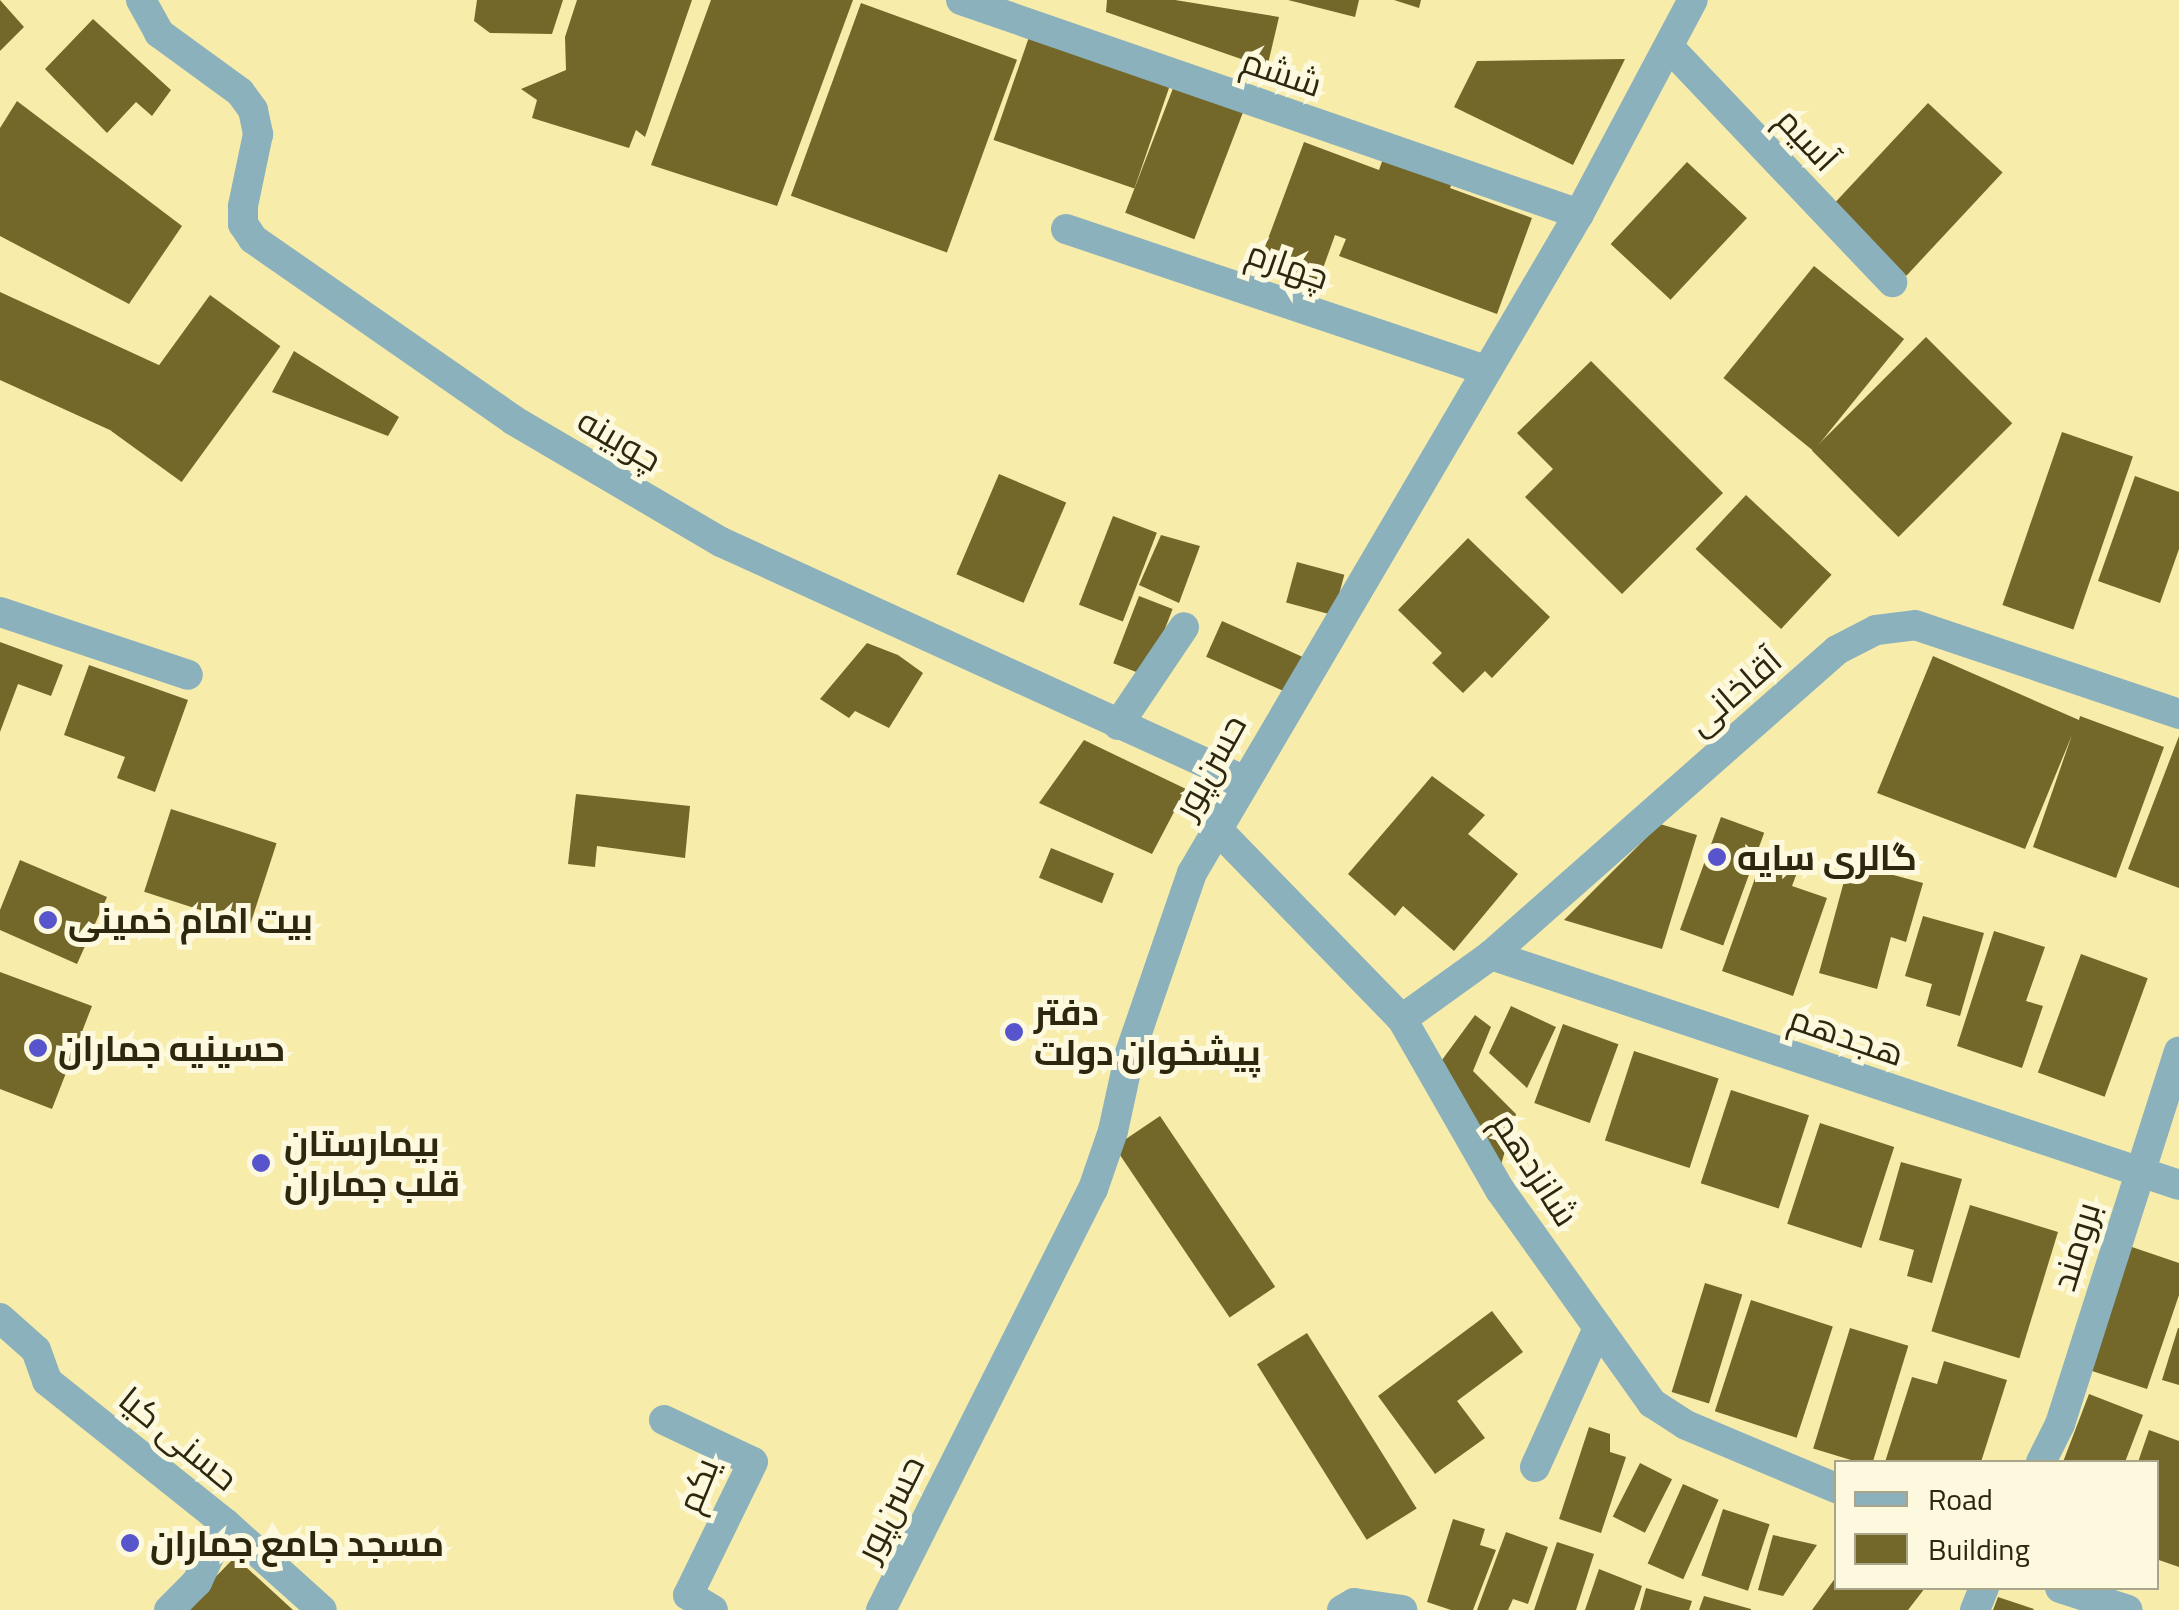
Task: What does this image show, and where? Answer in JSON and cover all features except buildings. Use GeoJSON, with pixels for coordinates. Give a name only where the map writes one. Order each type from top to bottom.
{"type":"FeatureCollection","features":[{"type":"Feature","properties":{"kind":"street","name":"چوبینه"},"geometry":{"type":"LineString","coordinates":[[141,0],[159,32],[240,92],[254,110],[258,134],[242,206],[243,224],[253,240],[513,420],[722,542],[1242,780]]}},
{"type":"Feature","properties":{"kind":"street","name":"ششم"},"geometry":{"type":"LineString","coordinates":[[961,0],[1579,214]]}},
{"type":"Feature","properties":{"kind":"street","name":"حسن‌پور"},"geometry":{"type":"LineString","coordinates":[[881,1610],[1093,1189],[1176,914],[1217,829],[1242,780],[1579,214],[1693,0]]}},
{"type":"Feature","properties":{"kind":"street","name":"آسیم"},"geometry":{"type":"LineString","coordinates":[[1670,48],[1892,282]]}},
{"type":"Feature","properties":{"kind":"street","name":"چهارم"},"geometry":{"type":"LineString","coordinates":[[1066,229],[1486,370]]}},
{"type":"Feature","properties":{"kind":"street"},"geometry":{"type":"LineString","coordinates":[[0,612],[188,675]]}},
{"type":"Feature","properties":{"kind":"street","name":"آقاخانی"},"geometry":{"type":"LineString","coordinates":[[1402,1019],[1491,955],[1837,650],[1876,630],[1915,625],[2179,714]]}},
{"type":"Feature","properties":{"kind":"street"},"geometry":{"type":"LineString","coordinates":[[1118,724],[1184,627]]}},
{"type":"Feature","properties":{"kind":"street","name":"شانزدهم"},"geometry":{"type":"LineString","coordinates":[[1217,829],[1402,1019],[1500,1190],[1652,1403],[1686,1426],[1834,1487]]}},
{"type":"Feature","properties":{"kind":"street","name":"هجدهم"},"geometry":{"type":"LineString","coordinates":[[1491,955],[2179,1185]]}},
{"type":"Feature","properties":{"kind":"street","name":"برومند"},"geometry":{"type":"LineString","coordinates":[[2043,1460],[2060,1424],[2179,1052]]}},
{"type":"Feature","properties":{"kind":"street","name":"حسنی کیا"},"geometry":{"type":"LineString","coordinates":[[0,1318],[36,1350],[47,1381],[225,1523],[322,1610]]}},
{"type":"Feature","properties":{"kind":"street"},"geometry":{"type":"LineString","coordinates":[[1535,1467],[1598,1328]]}},
{"type":"Feature","properties":{"kind":"street","name":"یکم"},"geometry":{"type":"LineString","coordinates":[[664,1420],[753,1462],[688,1595],[713,1610]]}},
{"type":"Feature","properties":{"kind":"street"},"geometry":{"type":"LineString","coordinates":[[169,1610],[197,1582],[225,1523]]}},
{"type":"Feature","properties":{"kind":"street"},"geometry":{"type":"LineString","coordinates":[[2066,1590],[2128,1610]]}},
{"type":"Feature","properties":{"kind":"street"},"geometry":{"type":"LineString","coordinates":[[1342,1610],[1354,1603],[1402,1610]]}},
{"type":"Feature","properties":{"kind":"place","name":"گالری سایه"},"geometry":{"type":"Point","coordinates":[1717,857]}},
{"type":"Feature","properties":{"kind":"place","name":"بیت امام خمینی"},"geometry":{"type":"Point","coordinates":[48,920]}},
{"type":"Feature","properties":{"kind":"place","name":"دفتر پیشخوان دولت"},"geometry":{"type":"Point","coordinates":[1014,1032]}},
{"type":"Feature","properties":{"kind":"place","name":"حسینیه جماران"},"geometry":{"type":"Point","coordinates":[38,1048]}},
{"type":"Feature","properties":{"kind":"place","name":"بیمارستان قلب جماران"},"geometry":{"type":"Point","coordinates":[261,1163]}},
{"type":"Feature","properties":{"kind":"place","name":"مسجد جامع جماران"},"geometry":{"type":"Point","coordinates":[130,1543]}}]}
